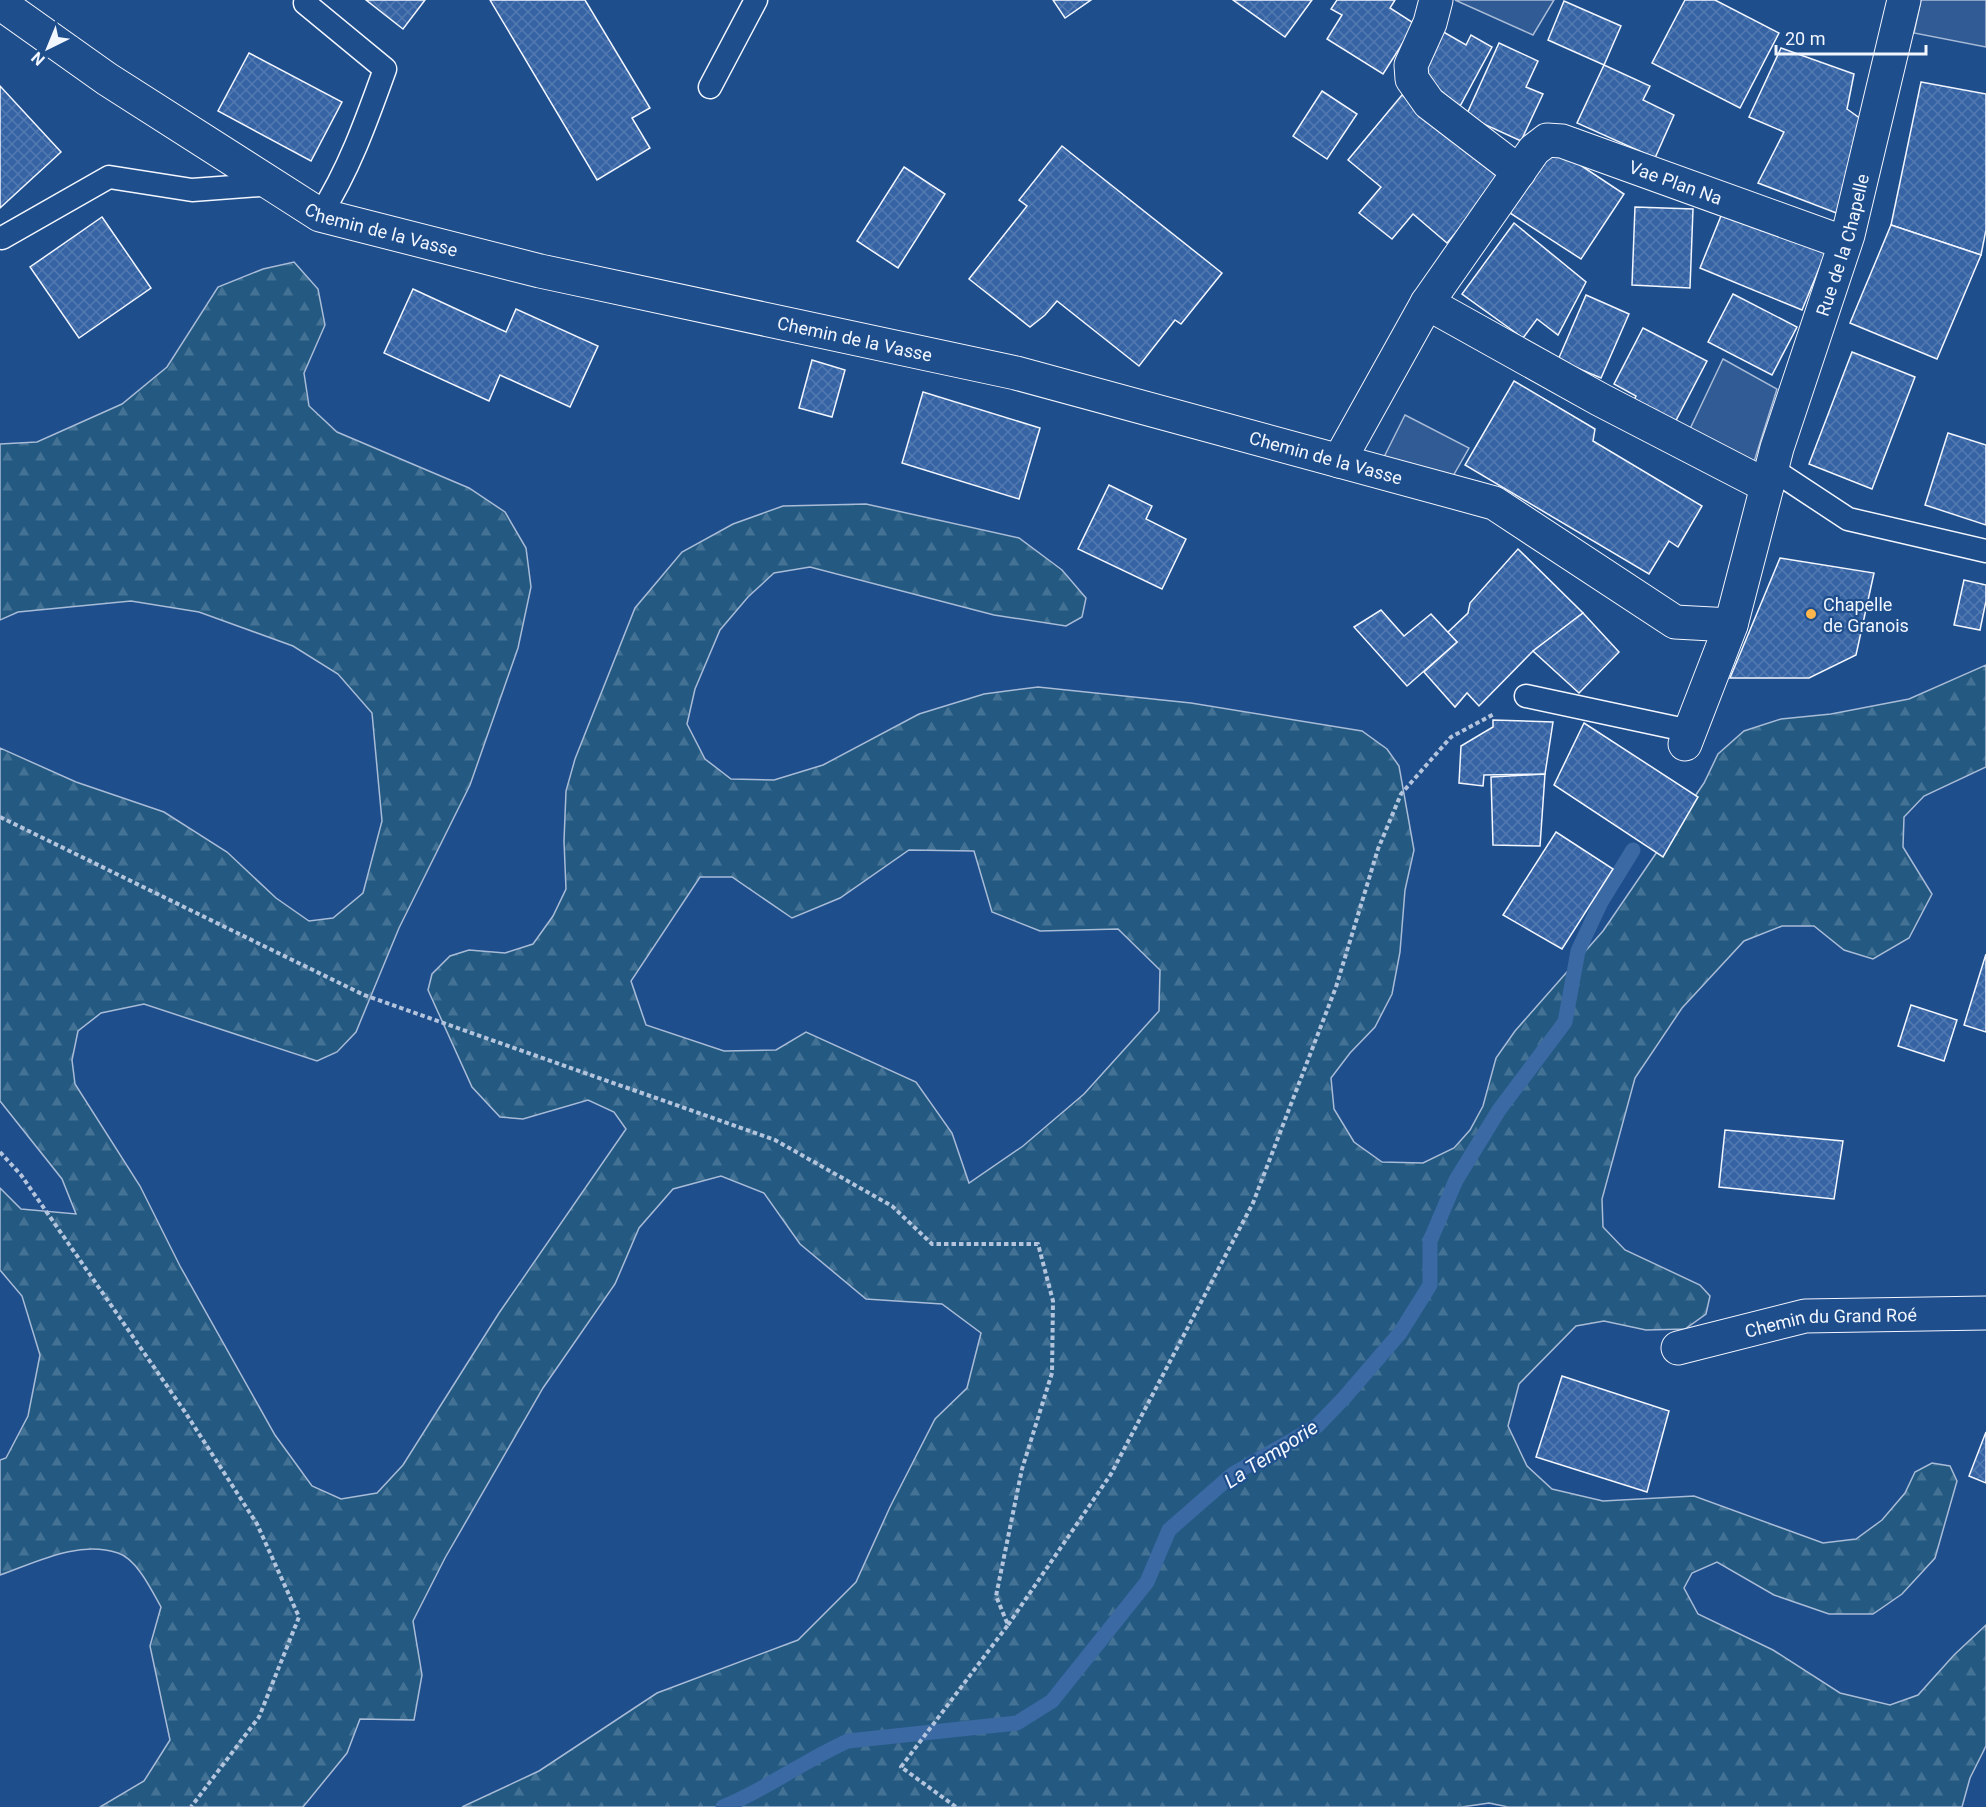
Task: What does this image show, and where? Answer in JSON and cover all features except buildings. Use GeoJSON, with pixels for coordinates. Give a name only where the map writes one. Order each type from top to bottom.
{"type":"FeatureCollection","features":[{"type":"Feature","properties":{"kind":"street"},"geometry":{"type":"LineString","coordinates":[[1436,0],[1430,23],[1411,65],[1412,79],[1429,103],[1519,172]]}},
{"type":"Feature","properties":{"kind":"street","name":"Rue de la Chapelle"},"geometry":{"type":"LineString","coordinates":[[1687,737],[1731,625],[1770,478],[1860,194],[1904,0]]}},
{"type":"Feature","properties":{"kind":"street","name":"Chemin de la Vasse"},"geometry":{"type":"LineString","coordinates":[[0,3],[107,79],[320,215],[540,271],[1016,373],[1494,504],[1675,622],[1731,625]]}},
{"type":"Feature","properties":{"kind":"street","name":"Vae Plan Na"},"geometry":{"type":"LineString","coordinates":[[1339,461],[1427,303],[1540,143],[1547,140],[1562,141],[1845,243]]}},
{"type":"Feature","properties":{"kind":"street"},"geometry":{"type":"LineString","coordinates":[[1427,303],[1599,399],[1770,478]]}},
{"type":"Feature","properties":{"kind":"street","name":"Chemin du Grand Roé"},"geometry":{"type":"LineString","coordinates":[[1678,1348],[1805,1316],[1986,1313]]}},
{"type":"Feature","properties":{"kind":"lane"},"geometry":{"type":"LineString","coordinates":[[710,87],[756,0]]}},
{"type":"Feature","properties":{"kind":"lane"},"geometry":{"type":"LineString","coordinates":[[305,3],[385,69],[365,125],[336,190],[320,215]]}},
{"type":"Feature","properties":{"kind":"lane"},"geometry":{"type":"LineString","coordinates":[[2,238],[109,177],[192,190],[272,184]]}},
{"type":"Feature","properties":{"kind":"lane"},"geometry":{"type":"LineString","coordinates":[[1770,478],[1848,519],[1986,551]]}},
{"type":"Feature","properties":{"kind":"lane"},"geometry":{"type":"LineString","coordinates":[[1526,696],[1687,737]]}},
{"type":"Feature","properties":{"kind":"path"},"geometry":{"type":"LineString","coordinates":[[956,1807],[901,1767],[1008,1625],[1111,1473],[1253,1203],[1336,987],[1378,849],[1401,794],[1452,737],[1526,696]]}},
{"type":"Feature","properties":{"kind":"path"},"geometry":{"type":"LineString","coordinates":[[0,817],[364,995],[775,1140],[892,1206],[932,1244],[1038,1244],[1053,1301],[1052,1373],[1022,1469],[996,1596],[1008,1625]]}},
{"type":"Feature","properties":{"kind":"path"},"geometry":{"type":"LineString","coordinates":[[0,1152],[21,1175],[185,1413],[256,1524],[299,1617],[259,1717],[191,1807]]}},
{"type":"Feature","properties":{"kind":"green space"},"geometry":{"type":"Polygon","coordinates":[[[294,262],[318,289],[325,325],[304,373],[309,406],[337,432],[469,488],[505,512],[526,548],[531,587],[518,648],[470,785],[399,928],[356,1032],[337,1052],[317,1061],[144,1004],[101,1013],[78,1031],[72,1060],[75,1084],[140,1186],[180,1266],[275,1435],[312,1486],[341,1499],[377,1493],[403,1465],[499,1313],[626,1129],[614,1112],[588,1100],[523,1119],[500,1117],[472,1087],[428,990],[432,974],[450,956],[469,950],[505,953],[533,944],[553,916],[566,889],[564,841],[566,791],[575,759],[635,608],[682,552],[733,524],[783,506],[866,504],[1019,538],[1062,570],[1086,598],[1082,617],[1066,626],[994,615],[810,567],[774,573],[748,597],[720,630],[695,689],[687,724],[705,759],[731,779],[774,780],[823,765],[919,714],[984,694],[1038,687],[1191,703],[1362,731],[1387,749],[1399,766],[1414,850],[1405,890],[1400,952],[1392,994],[1375,1027],[1350,1053],[1331,1078],[1334,1109],[1354,1142],[1382,1162],[1423,1163],[1454,1148],[1470,1130],[1483,1106],[1496,1058],[1515,1031],[1603,931],[1704,783],[1718,754],[1744,731],[1781,719],[1831,714],[1909,699],[1986,665],[1986,767],[1924,796],[1904,817],[1903,847],[1932,894],[1909,938],[1873,959],[1844,950],[1814,926],[1782,926],[1744,941],[1682,1008],[1635,1078],[1602,1199],[1603,1227],[1625,1250],[1700,1285],[1710,1296],[1706,1314],[1685,1329],[1646,1330],[1604,1321],[1576,1326],[1519,1384],[1508,1426],[1527,1466],[1552,1489],[1603,1501],[1694,1496],[1823,1543],[1856,1539],[1882,1520],[1905,1493],[1915,1472],[1932,1463],[1950,1466],[1957,1481],[1935,1558],[1902,1594],[1873,1614],[1829,1614],[1774,1595],[1717,1562],[1692,1573],[1684,1588],[1698,1614],[1773,1650],[1840,1693],[1890,1705],[1918,1695],[1954,1655],[1986,1625],[1986,1746],[1970,1778],[1962,1807],[1508,1807],[1489,1803],[1462,1807],[462,1807],[539,1771],[657,1693],[798,1640],[856,1582],[890,1507],[935,1419],[967,1388],[981,1333],[942,1304],[866,1299],[800,1244],[764,1193],[721,1176],[673,1189],[639,1228],[615,1284],[543,1388],[445,1558],[413,1621],[422,1675],[414,1720],[360,1719],[347,1753],[303,1807],[100,1807],[144,1781],[170,1740],[150,1646],[161,1607],[143,1576],[125,1556],[103,1550],[88,1549],[58,1554],[0,1575],[0,1460],[6,1458],[28,1416],[40,1355],[22,1296],[0,1270],[0,1188],[21,1209],[76,1214],[62,1179],[0,1101],[0,748],[76,782],[164,812],[227,852],[276,898],[309,921],[333,918],[363,893],[382,821],[372,713],[338,674],[293,646],[199,612],[131,601],[18,612],[0,620],[0,444],[37,442],[122,404],[167,367],[218,287],[263,269],[294,262]],[[909,850],[840,898],[792,918],[732,877],[700,877],[631,981],[646,1025],[724,1051],[776,1050],[806,1032],[916,1082],[952,1133],[969,1183],[1023,1146],[1084,1094],[1159,1011],[1160,970],[1118,929],[1040,931],[992,912],[974,851],[909,850]]]}},
{"type":"Feature","properties":{"kind":"shaded area"},"geometry":{"type":"Polygon","coordinates":[[[1455,0],[1554,0],[1533,35],[1455,0]]]}},
{"type":"Feature","properties":{"kind":"shaded area"},"geometry":{"type":"Polygon","coordinates":[[[1921,0],[1986,0],[1986,47],[1914,33],[1921,0]]]}},
{"type":"Feature","properties":{"kind":"shaded area"},"geometry":{"type":"Polygon","coordinates":[[[1723,359],[1777,389],[1753,465],[1689,431],[1723,359]]]}},
{"type":"Feature","properties":{"kind":"shaded area"},"geometry":{"type":"Polygon","coordinates":[[[1405,415],[1469,448],[1449,483],[1384,457],[1405,415]]]}},
{"type":"Feature","properties":{"kind":"waterway","name":"La Temporie"},"geometry":{"type":"LineString","coordinates":[[723,1807],[848,1741],[1017,1723],[1052,1701],[1147,1582],[1169,1530],[1233,1474],[1317,1426],[1344,1398],[1400,1333],[1430,1285],[1430,1241],[1456,1180],[1499,1110],[1565,1022],[1578,951],[1601,902],[1633,850]]}},
{"type":"Feature","properties":{"kind":"place","name":"Chapelle de Granois"},"geometry":{"type":"Point","coordinates":[1811,614]}}]}
